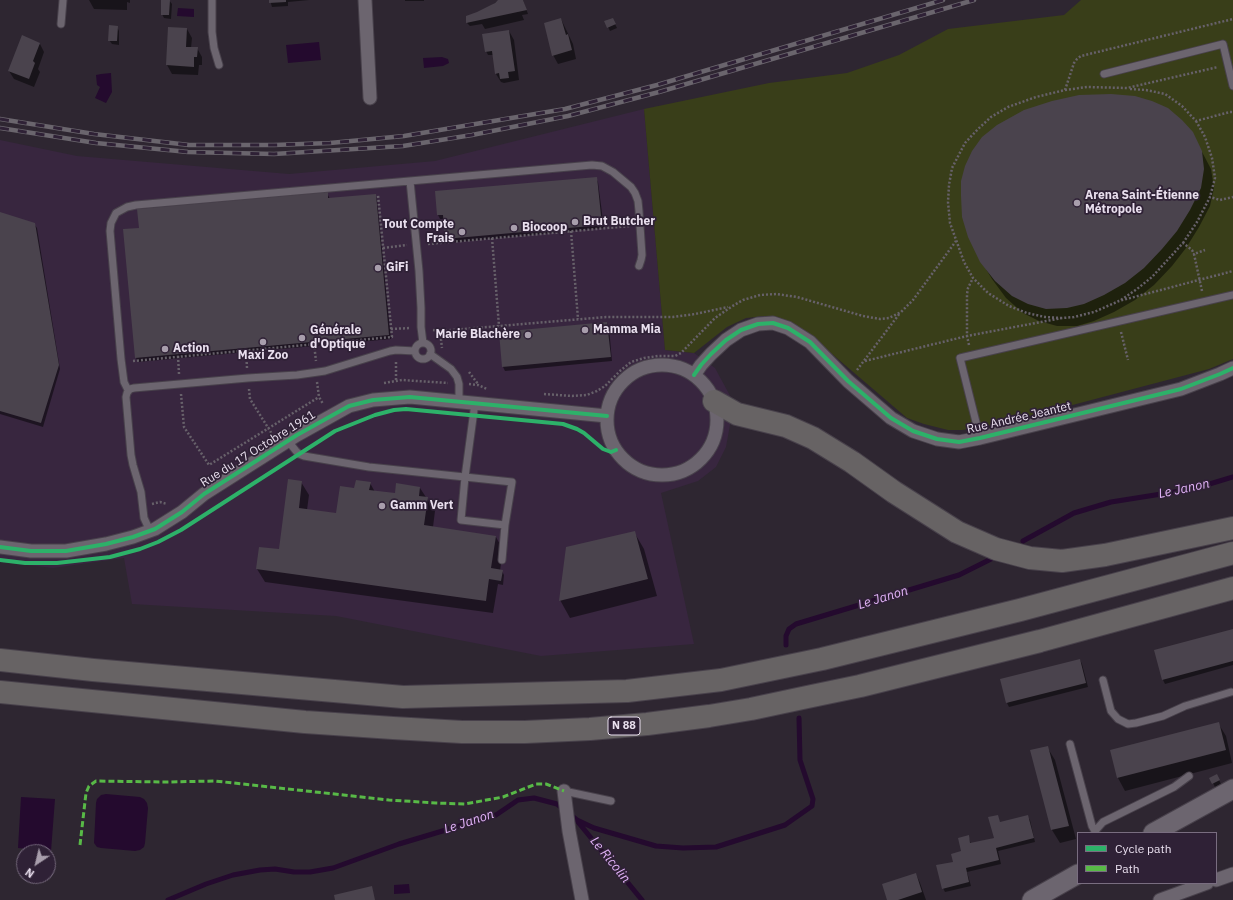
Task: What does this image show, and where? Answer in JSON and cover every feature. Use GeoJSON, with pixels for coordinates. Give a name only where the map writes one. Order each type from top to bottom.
{"type":"FeatureCollection","features":[{"type":"Feature","properties":{"kind":"highway"},"geometry":{"type":"LineString","coordinates":[[714,401],[737,414],[786,426],[813,438],[852,462],[894,492],[957,532],[996,549],[1030,558],[1062,561],[1105,555],[1233,528]]}},
{"type":"Feature","properties":{"kind":"highway"},"geometry":{"type":"LineString","coordinates":[[0,660],[93,670],[403,696],[627,691],[721,680],[822,659],[1020,610],[1233,553]]}},
{"type":"Feature","properties":{"kind":"highway","name":"N 88"},"geometry":{"type":"LineString","coordinates":[[0,692],[297,721],[393,728],[462,732],[525,732],[604,728],[709,716],[860,686],[1040,641],[1233,588]]}},
{"type":"Feature","properties":{"kind":"main road"},"geometry":{"type":"LineString","coordinates":[[1155,832],[1233,789]]}},
{"type":"Feature","properties":{"kind":"main road"},"geometry":{"type":"LineString","coordinates":[[1032,900],[1077,875]]}},
{"type":"Feature","properties":{"kind":"street"},"geometry":{"type":"LineString","coordinates":[[365,0],[370,98]]}},
{"type":"Feature","properties":{"kind":"street","name":"Rue Andrée Jeantet"},"geometry":{"type":"LineString","coordinates":[[694,375],[711,354],[726,340],[741,330],[758,324],[773,324],[788,328],[810,342],[848,381],[891,418],[913,431],[936,439],[959,442],[1181,389],[1233,368]]}},
{"type":"Feature","properties":{"kind":"street"},"geometry":{"type":"LineString","coordinates":[[652,366],[670,366],[694,375],[701,381],[714,401],[717,413],[717,425],[712,442],[704,456],[691,467],[675,473],[659,475],[642,471],[628,462],[616,450],[609,435],[607,416],[611,400],[620,384],[634,372],[652,366]]}},
{"type":"Feature","properties":{"kind":"street","name":"Rue du 17 Octobre 1961"},"geometry":{"type":"LineString","coordinates":[[0,547],[31,551],[66,551],[134,538],[155,529],[182,512],[204,494],[288,441],[349,406],[373,400],[410,397],[607,416]]}},
{"type":"Feature","properties":{"kind":"street"},"geometry":{"type":"LineString","coordinates":[[565,796],[569,830],[582,900]]}},
{"type":"Feature","properties":{"kind":"street"},"geometry":{"type":"LineString","coordinates":[[1217,880],[1233,874]]}},
{"type":"Feature","properties":{"kind":"street"},"geometry":{"type":"LineString","coordinates":[[1160,900],[1204,884]]}},
{"type":"Feature","properties":{"kind":"lane"},"geometry":{"type":"LineString","coordinates":[[61,24],[63,0]]}},
{"type":"Feature","properties":{"kind":"lane"},"geometry":{"type":"LineString","coordinates":[[212,0],[212,32],[214,48],[219,65]]}},
{"type":"Feature","properties":{"kind":"lane"},"geometry":{"type":"LineString","coordinates":[[1104,74],[1223,44],[1233,86]]}},
{"type":"Feature","properties":{"kind":"lane"},"geometry":{"type":"LineString","coordinates":[[131,389],[124,382],[110,231],[113,218],[120,210],[136,205],[592,165],[602,166],[613,172],[631,187],[638,201],[642,255],[639,266]]}},
{"type":"Feature","properties":{"kind":"lane"},"geometry":{"type":"LineString","coordinates":[[410,181],[423,343],[429,347],[430,354],[451,369],[458,377],[459,401]]}},
{"type":"Feature","properties":{"kind":"lane"},"geometry":{"type":"LineString","coordinates":[[980,438],[960,358],[1233,295]]}},
{"type":"Feature","properties":{"kind":"lane"},"geometry":{"type":"LineString","coordinates":[[423,343],[416,346],[416,356],[421,359],[426,358],[430,354]]}},
{"type":"Feature","properties":{"kind":"lane"},"geometry":{"type":"LineString","coordinates":[[131,389],[296,375],[317,372],[360,361],[390,351],[415,351]]}},
{"type":"Feature","properties":{"kind":"lane"},"geometry":{"type":"LineString","coordinates":[[131,389],[126,397],[131,455],[141,492],[144,518],[150,531]]}},
{"type":"Feature","properties":{"kind":"lane"},"geometry":{"type":"LineString","coordinates":[[475,403],[461,520],[506,525]]}},
{"type":"Feature","properties":{"kind":"lane"},"geometry":{"type":"LineString","coordinates":[[288,441],[299,454],[304,456],[368,467],[512,482],[502,560]]}},
{"type":"Feature","properties":{"kind":"lane"},"geometry":{"type":"LineString","coordinates":[[1103,680],[1111,711],[1118,719],[1128,724],[1163,716],[1185,706],[1232,694]]}},
{"type":"Feature","properties":{"kind":"lane"},"geometry":{"type":"LineString","coordinates":[[1070,744],[1095,832]]}},
{"type":"Feature","properties":{"kind":"lane"},"geometry":{"type":"LineString","coordinates":[[1095,832],[1103,822],[1174,787],[1189,776]]}},
{"type":"Feature","properties":{"kind":"lane"},"geometry":{"type":"LineString","coordinates":[[565,796],[611,801]]}},
{"type":"Feature","properties":{"kind":"path"},"geometry":{"type":"LineString","coordinates":[[1066,90],[1074,63],[1077,58],[1081,56],[1233,19]]}},
{"type":"Feature","properties":{"kind":"path"},"geometry":{"type":"LineString","coordinates":[[1127,88],[1228,65]]}},
{"type":"Feature","properties":{"kind":"path"},"geometry":{"type":"LineString","coordinates":[[1062,318],[1045,317],[1027,313],[1009,306],[988,293],[973,278],[964,262],[950,223],[948,202],[952,168],[965,143],[991,117],[1008,107],[1036,97],[1087,87],[1127,88],[1165,94],[1182,106],[1196,121],[1205,137],[1212,158],[1215,178],[1210,197],[1197,222],[1183,243],[1152,277],[1119,301]]}},
{"type":"Feature","properties":{"kind":"path"},"geometry":{"type":"LineString","coordinates":[[1196,121],[1233,112]]}},
{"type":"Feature","properties":{"kind":"path"},"geometry":{"type":"LineString","coordinates":[[131,389],[131,364],[133,361],[392,337],[378,194]]}},
{"type":"Feature","properties":{"kind":"path"},"geometry":{"type":"LineString","coordinates":[[1210,197],[1220,200],[1233,197]]}},
{"type":"Feature","properties":{"kind":"path"},"geometry":{"type":"LineString","coordinates":[[383,248],[640,226]]}},
{"type":"Feature","properties":{"kind":"path"},"geometry":{"type":"LineString","coordinates":[[571,231],[578,320]]}},
{"type":"Feature","properties":{"kind":"path"},"geometry":{"type":"LineString","coordinates":[[492,238],[499,326]]}},
{"type":"Feature","properties":{"kind":"path"},"geometry":{"type":"LineString","coordinates":[[1183,243],[1192,250],[1194,254],[1204,301]]}},
{"type":"Feature","properties":{"kind":"path"},"geometry":{"type":"LineString","coordinates":[[1194,254],[1205,250]]}},
{"type":"Feature","properties":{"kind":"path"},"geometry":{"type":"LineString","coordinates":[[865,360],[968,336],[1074,317],[1094,312],[1119,301],[1233,271]]}},
{"type":"Feature","properties":{"kind":"path"},"geometry":{"type":"LineString","coordinates":[[972,356],[968,336],[967,294],[973,278]]}},
{"type":"Feature","properties":{"kind":"path"},"geometry":{"type":"LineString","coordinates":[[391,329],[430,327],[437,331],[606,317],[673,317],[731,307]]}},
{"type":"Feature","properties":{"kind":"path"},"geometry":{"type":"LineString","coordinates":[[848,381],[901,312]]}},
{"type":"Feature","properties":{"kind":"path"},"geometry":{"type":"LineString","coordinates":[[246,350],[250,399],[274,438]]}},
{"type":"Feature","properties":{"kind":"path"},"geometry":{"type":"LineString","coordinates":[[178,356],[184,427],[209,465],[319,397]]}},
{"type":"Feature","properties":{"kind":"shaded area"},"geometry":{"type":"Polygon","coordinates":[[[178,8],[194,9],[194,17],[177,16],[178,8]]]}},
{"type":"Feature","properties":{"kind":"shaded area"},"geometry":{"type":"Polygon","coordinates":[[[319,42],[321,60],[288,63],[286,45],[319,42]]]}},
{"type":"Feature","properties":{"kind":"shaded area"},"geometry":{"type":"Polygon","coordinates":[[[442,57],[448,59],[449,63],[443,66],[424,68],[423,58],[442,57]]]}},
{"type":"Feature","properties":{"kind":"shaded area"},"geometry":{"type":"Polygon","coordinates":[[[111,73],[112,92],[106,103],[95,98],[100,87],[97,85],[96,75],[111,73]]]}},
{"type":"Feature","properties":{"kind":"shaded area"},"geometry":{"type":"Polygon","coordinates":[[[644,109],[665,350],[694,353],[715,368],[734,403],[726,447],[716,467],[698,481],[661,493],[694,644],[541,656],[336,616],[132,604],[124,558],[53,568],[0,562],[0,140],[77,156],[289,174],[435,161],[644,109]]]}},
{"type":"Feature","properties":{"kind":"shaded area"},"geometry":{"type":"Polygon","coordinates":[[[106,794],[140,797],[147,803],[148,808],[145,843],[144,847],[140,850],[135,851],[101,848],[97,847],[94,843],[96,803],[97,799],[101,795],[106,794]]]}},
{"type":"Feature","properties":{"kind":"shaded area"},"geometry":{"type":"Polygon","coordinates":[[[21,797],[55,799],[52,844],[18,844],[21,797]]]}},
{"type":"Feature","properties":{"kind":"shaded area"},"geometry":{"type":"Polygon","coordinates":[[[409,884],[410,893],[394,894],[394,885],[409,884]]]}},
{"type":"Feature","properties":{"kind":"green space"},"geometry":{"type":"Polygon","coordinates":[[[1081,0],[1233,0],[1233,359],[1209,369],[1008,422],[962,430],[948,430],[907,418],[811,336],[778,317],[765,316],[746,318],[727,327],[694,353],[665,350],[644,109],[769,83],[847,73],[899,55],[948,29],[1064,15],[1081,0]]]}},
{"type":"Feature","properties":{"kind":"building"},"geometry":{"type":"Polygon","coordinates":[[[161,0],[170,0],[169,15],[161,15],[161,0]]]}},
{"type":"Feature","properties":{"kind":"building"},"geometry":{"type":"Polygon","coordinates":[[[269,0],[286,0],[286,2],[269,3],[269,0]]]}},
{"type":"Feature","properties":{"kind":"building"},"geometry":{"type":"Polygon","coordinates":[[[498,0],[523,0],[527,10],[466,23],[466,16],[495,3],[498,0]]]}},
{"type":"Feature","properties":{"kind":"building"},"geometry":{"type":"Polygon","coordinates":[[[561,18],[566,35],[568,34],[572,50],[552,56],[544,23],[561,18]]]}},
{"type":"Feature","properties":{"kind":"building"},"geometry":{"type":"Polygon","coordinates":[[[613,18],[616,24],[607,28],[604,21],[613,18]]]}},
{"type":"Feature","properties":{"kind":"building"},"geometry":{"type":"Polygon","coordinates":[[[109,25],[118,26],[117,41],[108,41],[109,25]]]}},
{"type":"Feature","properties":{"kind":"building"},"geometry":{"type":"Polygon","coordinates":[[[168,27],[187,28],[186,47],[198,47],[197,57],[194,57],[194,67],[166,65],[168,27]]]}},
{"type":"Feature","properties":{"kind":"building"},"geometry":{"type":"Polygon","coordinates":[[[509,30],[515,71],[508,72],[509,78],[500,79],[499,73],[495,74],[492,51],[485,52],[482,34],[509,30]]]}},
{"type":"Feature","properties":{"kind":"building"},"geometry":{"type":"Polygon","coordinates":[[[22,35],[40,43],[33,61],[35,63],[29,79],[8,71],[22,35]]]}},
{"type":"Feature","properties":{"kind":"building","name":"Arena Saint-Étienne Métropole"},"geometry":{"type":"Polygon","coordinates":[[[1111,94],[1135,96],[1152,101],[1168,108],[1182,120],[1193,132],[1202,151],[1204,169],[1201,188],[1177,231],[1144,268],[1125,283],[1084,304],[1067,308],[1046,309],[1028,304],[1012,296],[995,281],[980,262],[968,237],[962,217],[961,196],[961,181],[965,166],[972,151],[982,137],[997,125],[1024,110],[1052,101],[1079,95],[1111,94]]]}},
{"type":"Feature","properties":{"kind":"building"},"geometry":{"type":"Polygon","coordinates":[[[597,177],[602,225],[445,239],[443,215],[437,215],[435,191],[597,177]]]}},
{"type":"Feature","properties":{"kind":"building"},"geometry":{"type":"Polygon","coordinates":[[[328,192],[328,198],[376,194],[389,335],[135,358],[123,229],[139,228],[137,209],[328,192]]]}},
{"type":"Feature","properties":{"kind":"building"},"geometry":{"type":"Polygon","coordinates":[[[0,212],[35,223],[59,365],[41,423],[0,411],[0,212]]]}},
{"type":"Feature","properties":{"kind":"building"},"geometry":{"type":"Polygon","coordinates":[[[607,322],[611,357],[502,367],[499,332],[607,322]]]}},
{"type":"Feature","properties":{"kind":"building"},"geometry":{"type":"Polygon","coordinates":[[[288,479],[302,481],[299,508],[336,513],[340,486],[354,488],[356,480],[371,482],[369,490],[395,493],[396,483],[420,487],[419,496],[428,497],[424,525],[496,536],[491,568],[503,570],[501,581],[489,579],[486,601],[256,569],[259,547],[279,549],[288,479]]]}},
{"type":"Feature","properties":{"kind":"building"},"geometry":{"type":"Polygon","coordinates":[[[635,531],[648,579],[559,601],[566,547],[635,531]]]}},
{"type":"Feature","properties":{"kind":"building"},"geometry":{"type":"Polygon","coordinates":[[[1233,629],[1233,661],[1162,680],[1154,650],[1233,629]]]}},
{"type":"Feature","properties":{"kind":"building"},"geometry":{"type":"Polygon","coordinates":[[[1080,659],[1086,683],[1006,703],[1000,679],[1080,659]]]}},
{"type":"Feature","properties":{"kind":"building"},"geometry":{"type":"Polygon","coordinates":[[[1219,722],[1226,750],[1117,778],[1110,750],[1219,722]]]}},
{"type":"Feature","properties":{"kind":"building"},"geometry":{"type":"Polygon","coordinates":[[[1048,746],[1069,826],[1051,830],[1030,750],[1048,746]]]}},
{"type":"Feature","properties":{"kind":"building"},"geometry":{"type":"Polygon","coordinates":[[[1217,774],[1220,780],[1212,784],[1209,778],[1217,774]]]}},
{"type":"Feature","properties":{"kind":"building"},"geometry":{"type":"Polygon","coordinates":[[[998,815],[1000,822],[1028,815],[1034,838],[996,848],[999,860],[966,868],[969,882],[942,889],[936,865],[953,862],[951,854],[961,851],[958,838],[969,835],[970,843],[994,838],[988,817],[998,815]]]}},
{"type":"Feature","properties":{"kind":"building"},"geometry":{"type":"Polygon","coordinates":[[[916,873],[922,892],[898,900],[887,900],[882,884],[916,873]]]}},
{"type":"Feature","properties":{"kind":"building"},"geometry":{"type":"Polygon","coordinates":[[[372,886],[375,900],[335,900],[334,895],[372,886]]]}},
{"type":"Feature","properties":{"kind":"waterway","name":"Le Janon"},"geometry":{"type":"LineString","coordinates":[[1023,541],[1074,513],[1111,502],[1193,489],[1233,477]]}},
{"type":"Feature","properties":{"kind":"waterway","name":"Le Janon"},"geometry":{"type":"LineString","coordinates":[[786,645],[786,636],[789,629],[796,624],[959,575],[991,559]]}},
{"type":"Feature","properties":{"kind":"waterway","name":"Le Janon"},"geometry":{"type":"LineString","coordinates":[[168,900],[206,884],[233,875],[260,870],[275,869],[294,872],[310,872],[333,868],[399,844],[496,815],[518,800],[534,798],[557,804],[577,820],[594,828],[656,846],[683,848],[716,847],[785,825],[812,806],[813,799],[800,760],[799,718]]}},
{"type":"Feature","properties":{"kind":"waterway","name":"Le Ricolin"},"geometry":{"type":"LineString","coordinates":[[578,822],[642,900]]}},
{"type":"Feature","properties":{"kind":"railway"},"geometry":{"type":"LineString","coordinates":[[0,119],[94,134],[189,145],[274,145],[330,143],[404,136],[565,109],[657,85],[943,0]]}},
{"type":"Feature","properties":{"kind":"railway"},"geometry":{"type":"LineString","coordinates":[[0,128],[96,143],[188,152],[274,154],[403,146],[472,135],[568,116],[659,92],[974,0]]}},
{"type":"Feature","properties":{"kind":"marked path"},"geometry":{"type":"LineString","coordinates":[[80,845],[86,793],[89,786],[96,781],[215,781],[389,800],[465,804],[503,797],[536,784],[546,784],[564,791]]}},
{"type":"Feature","properties":{"kind":"cycle path"},"geometry":{"type":"LineString","coordinates":[[694,375],[711,354],[726,340],[741,330],[758,324],[773,323],[788,328],[810,342],[848,381],[891,418],[913,431],[937,439],[959,442],[1181,389],[1233,368]]}},
{"type":"Feature","properties":{"kind":"cycle path"},"geometry":{"type":"LineString","coordinates":[[0,547],[31,551],[66,551],[106,544],[133,537],[155,529],[182,512],[204,494],[297,435],[349,406],[373,400],[410,397],[607,416]]}},
{"type":"Feature","properties":{"kind":"cycle path"},"geometry":{"type":"LineString","coordinates":[[0,560],[25,563],[57,563],[110,557],[140,549],[158,542],[181,530],[335,431],[375,415],[394,410],[406,409],[563,424],[584,433],[603,449],[611,452],[616,450]]}},
{"type":"Feature","properties":{"kind":"place","name":"Arena Saint-Étienne Métropole"},"geometry":{"type":"Point","coordinates":[1077,203]}},
{"type":"Feature","properties":{"kind":"place","name":"Brut Butcher"},"geometry":{"type":"Point","coordinates":[575,222]}},
{"type":"Feature","properties":{"kind":"place","name":"Biocoop"},"geometry":{"type":"Point","coordinates":[514,228]}},
{"type":"Feature","properties":{"kind":"place","name":"Tout Compte Frais"},"geometry":{"type":"Point","coordinates":[462,232]}},
{"type":"Feature","properties":{"kind":"place","name":"GiFi"},"geometry":{"type":"Point","coordinates":[378,268]}},
{"type":"Feature","properties":{"kind":"place","name":"Mamma Mia"},"geometry":{"type":"Point","coordinates":[585,330]}},
{"type":"Feature","properties":{"kind":"place","name":"Marie Blachère"},"geometry":{"type":"Point","coordinates":[528,335]}},
{"type":"Feature","properties":{"kind":"place","name":"Générale d'Optique"},"geometry":{"type":"Point","coordinates":[302,338]}},
{"type":"Feature","properties":{"kind":"place","name":"Maxi Zoo"},"geometry":{"type":"Point","coordinates":[263,342]}},
{"type":"Feature","properties":{"kind":"place","name":"Action"},"geometry":{"type":"Point","coordinates":[165,349]}},
{"type":"Feature","properties":{"kind":"place","name":"Gamm Vert"},"geometry":{"type":"Point","coordinates":[382,506]}}]}
